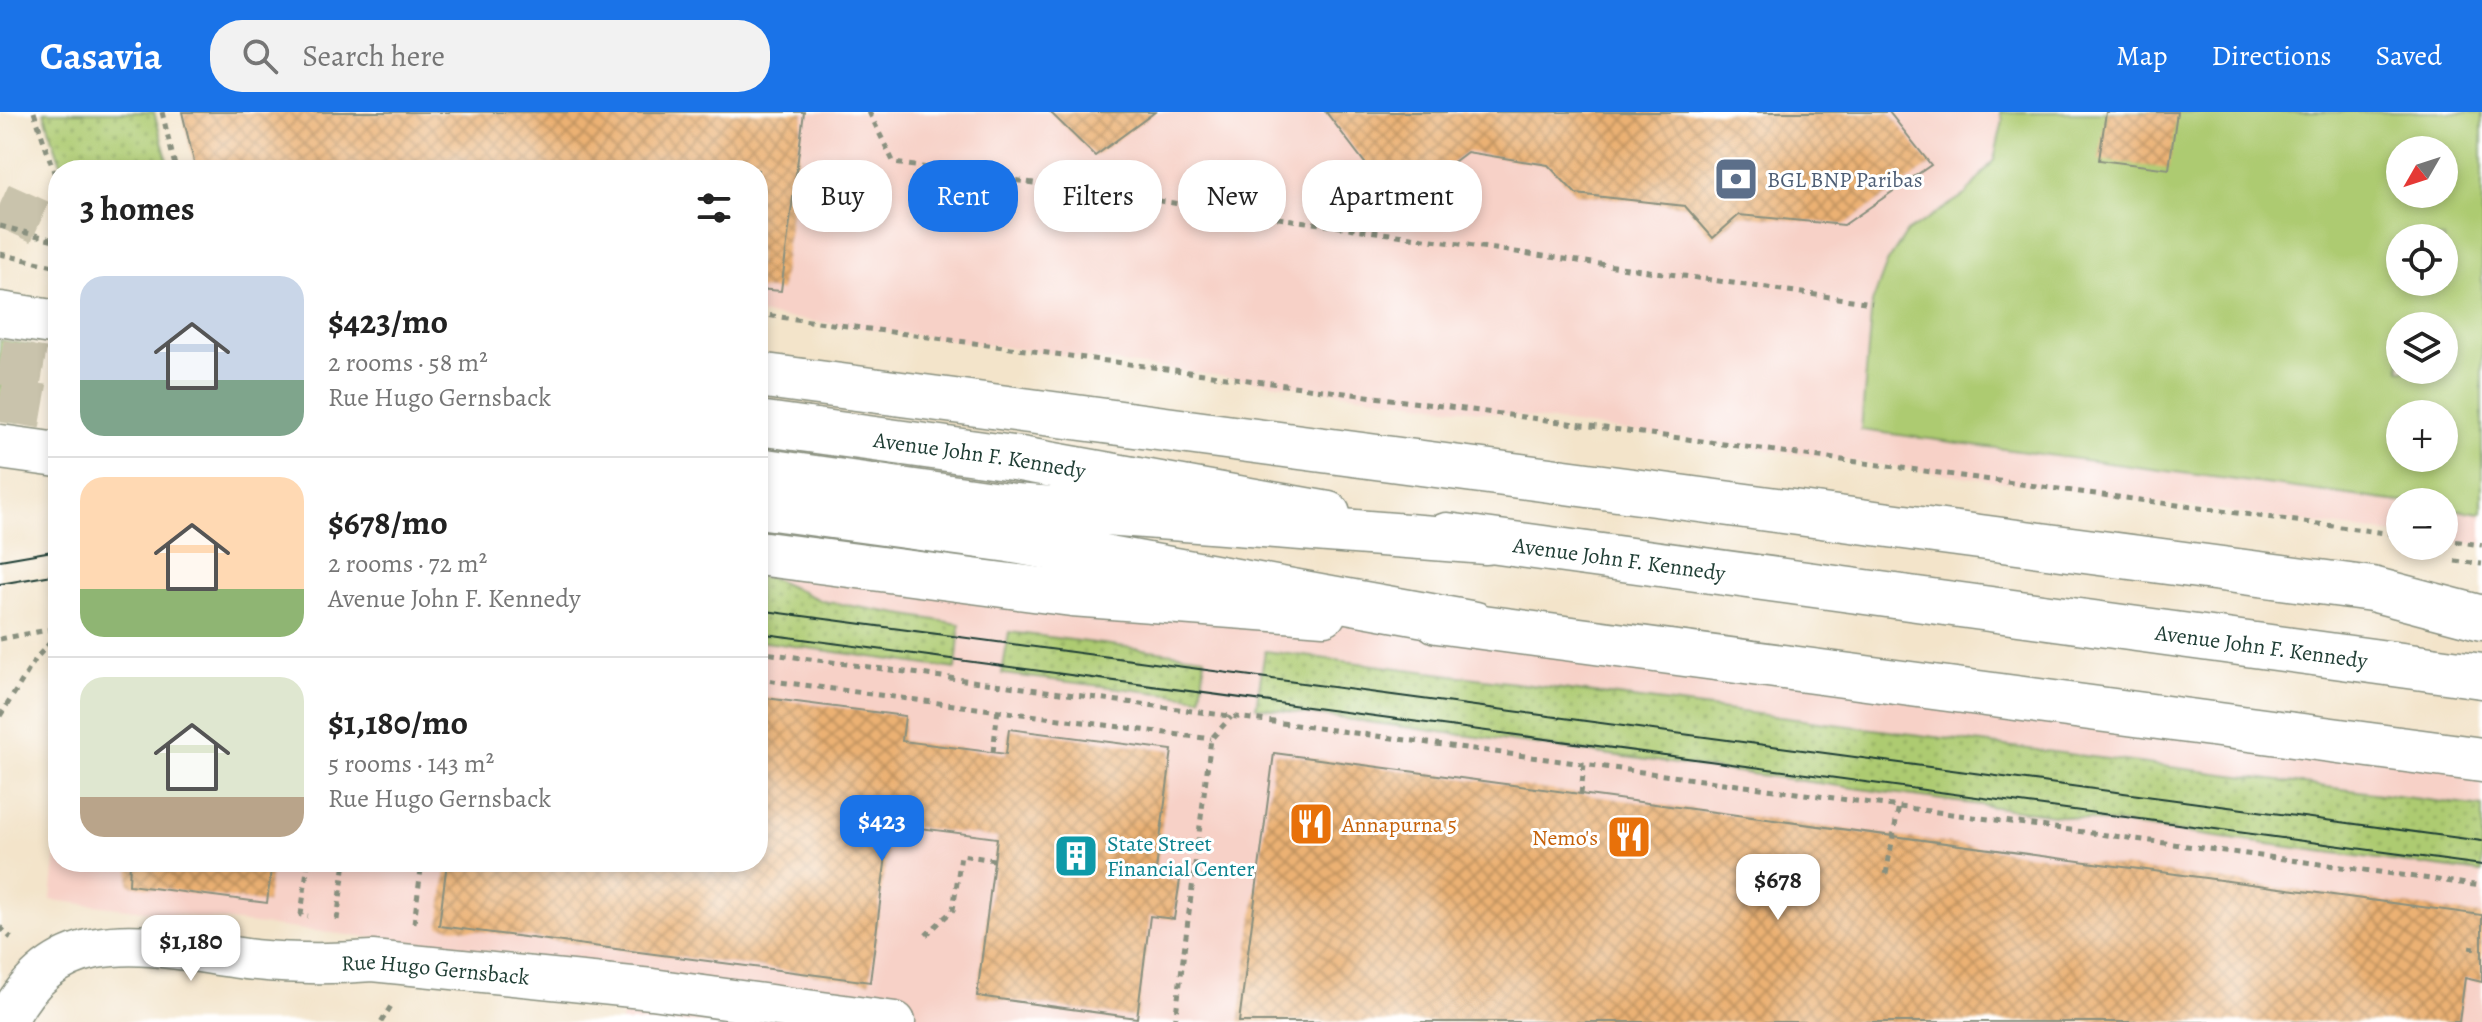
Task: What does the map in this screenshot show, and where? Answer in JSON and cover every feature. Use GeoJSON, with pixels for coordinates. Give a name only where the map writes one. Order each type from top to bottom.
{"type":"FeatureCollection","features":[{"type":"Feature","properties":{"kind":"main road"},"geometry":{"type":"LineString","coordinates":[[0,314],[48,321]]}},
{"type":"Feature","properties":{"kind":"main road"},"geometry":{"type":"LineString","coordinates":[[768,376],[2372,589],[2482,618]]}},
{"type":"Feature","properties":{"kind":"main road","name":"Avenue John F. Kennedy"},"geometry":{"type":"LineString","coordinates":[[768,424],[1020,459],[1486,542],[2482,676]]}},
{"type":"Feature","properties":{"kind":"main road"},"geometry":{"type":"LineString","coordinates":[[0,447],[48,454]]}},
{"type":"Feature","properties":{"kind":"main road"},"geometry":{"type":"LineString","coordinates":[[768,471],[1014,506],[1486,542]]}},
{"type":"Feature","properties":{"kind":"main road"},"geometry":{"type":"LineString","coordinates":[[768,507],[1009,540],[1475,624],[2482,760]]}},
{"type":"Feature","properties":{"kind":"main road"},"geometry":{"type":"LineString","coordinates":[[768,554],[1072,594],[1475,624]]}},
{"type":"Feature","properties":{"kind":"street","name":"Rue Hugo Gernsback"},"geometry":{"type":"LineString","coordinates":[[6,1022],[20,994],[37,977],[92,947],[138,942],[257,960],[337,964],[372,961],[652,989],[895,1022]]}},
{"type":"Feature","properties":{"kind":"path"},"geometry":{"type":"LineString","coordinates":[[34,112],[50,160]]}},
{"type":"Feature","properties":{"kind":"path"},"geometry":{"type":"LineString","coordinates":[[162,112],[174,160]]}},
{"type":"Feature","properties":{"kind":"path"},"geometry":{"type":"LineString","coordinates":[[869,112],[894,163],[1872,303]]}},
{"type":"Feature","properties":{"kind":"path"},"geometry":{"type":"LineString","coordinates":[[0,226],[48,238]]}},
{"type":"Feature","properties":{"kind":"path"},"geometry":{"type":"LineString","coordinates":[[0,254],[48,265]]}},
{"type":"Feature","properties":{"kind":"path"},"geometry":{"type":"LineString","coordinates":[[768,315],[2386,533]]}},
{"type":"Feature","properties":{"kind":"path"},"geometry":{"type":"LineString","coordinates":[[2458,542],[2482,545]]}},
{"type":"Feature","properties":{"kind":"path"},"geometry":{"type":"LineString","coordinates":[[0,639],[48,630]]}},
{"type":"Feature","properties":{"kind":"path"},"geometry":{"type":"LineString","coordinates":[[0,716],[48,645]]}},
{"type":"Feature","properties":{"kind":"path"},"geometry":{"type":"LineString","coordinates":[[768,653],[2482,886]]}},
{"type":"Feature","properties":{"kind":"path"},"geometry":{"type":"LineString","coordinates":[[768,680],[1211,739]]}},
{"type":"Feature","properties":{"kind":"path"},"geometry":{"type":"LineString","coordinates":[[993,752],[998,709]]}},
{"type":"Feature","properties":{"kind":"path"},"geometry":{"type":"LineString","coordinates":[[1175,1022],[1211,739],[1231,717]]}},
{"type":"Feature","properties":{"kind":"path"},"geometry":{"type":"LineString","coordinates":[[1581,794],[1584,764]]}},
{"type":"Feature","properties":{"kind":"path"},"geometry":{"type":"LineString","coordinates":[[1886,874],[1899,805]]}},
{"type":"Feature","properties":{"kind":"path"},"geometry":{"type":"LineString","coordinates":[[926,935],[953,910],[961,855],[994,860]]}},
{"type":"Feature","properties":{"kind":"path"},"geometry":{"type":"LineString","coordinates":[[307,872],[301,915],[313,917]]}},
{"type":"Feature","properties":{"kind":"path"},"geometry":{"type":"LineString","coordinates":[[337,921],[344,872]]}},
{"type":"Feature","properties":{"kind":"path"},"geometry":{"type":"LineString","coordinates":[[325,919],[350,923]]}},
{"type":"Feature","properties":{"kind":"path"},"geometry":{"type":"LineString","coordinates":[[0,927],[11,938]]}},
{"type":"Feature","properties":{"kind":"path"},"geometry":{"type":"LineString","coordinates":[[2469,947],[2482,949]]}},
{"type":"Feature","properties":{"kind":"shaded area"},"geometry":{"type":"Polygon","coordinates":[[[182,112],[2482,112],[2482,545],[2458,542],[2458,488],[2386,488],[2386,533],[768,315],[768,160],[194,160],[182,112]]]}},
{"type":"Feature","properties":{"kind":"shaded area"},"geometry":{"type":"Polygon","coordinates":[[[768,566],[1475,624],[2482,760],[2482,1022],[621,1022],[628,968],[51,900],[54,872],[768,872],[768,566]]]}},
{"type":"Feature","properties":{"kind":"green space"},"geometry":{"type":"Polygon","coordinates":[[[44,112],[154,112],[167,160],[60,160],[44,112]]]}},
{"type":"Feature","properties":{"kind":"green space"},"geometry":{"type":"Polygon","coordinates":[[[2000,112],[2482,112],[2482,513],[2458,510],[2458,488],[2386,488],[2386,500],[1861,430],[1872,303],[1887,263],[1907,232],[1966,194],[1994,160],[2003,120],[2000,112]]]}},
{"type":"Feature","properties":{"kind":"green space"},"geometry":{"type":"Polygon","coordinates":[[[0,340],[33,346],[19,422],[0,419],[0,340]]]}},
{"type":"Feature","properties":{"kind":"green space"},"geometry":{"type":"Polygon","coordinates":[[[768,578],[822,601],[960,624],[956,669],[768,642],[768,578]]]}},
{"type":"Feature","properties":{"kind":"green space"},"geometry":{"type":"Polygon","coordinates":[[[1009,632],[1205,657],[1201,698],[1002,674],[1009,632]]]}},
{"type":"Feature","properties":{"kind":"green space"},"geometry":{"type":"Polygon","coordinates":[[[1265,651],[2482,807],[2482,873],[1256,707],[1265,651]]]}},
{"type":"Feature","properties":{"kind":"building"},"geometry":{"type":"Polygon","coordinates":[[[182,112],[804,112],[798,160],[792,160],[792,205],[781,291],[768,290],[768,160],[194,160],[182,112]]]}},
{"type":"Feature","properties":{"kind":"building"},"geometry":{"type":"Polygon","coordinates":[[[1050,112],[1155,112],[1095,156],[1050,112]]]}},
{"type":"Feature","properties":{"kind":"building","name":"BGL BNP Paribas"},"geometry":{"type":"Polygon","coordinates":[[[1326,112],[1889,112],[1931,165],[1844,225],[1739,215],[1713,238],[1685,206],[1576,194],[1548,165],[1467,152],[1456,160],[1363,160],[1326,112]]]}},
{"type":"Feature","properties":{"kind":"building"},"geometry":{"type":"Polygon","coordinates":[[[2106,112],[2177,112],[2169,169],[2099,160],[2106,112]]]}},
{"type":"Feature","properties":{"kind":"building","name":"State Street Financial Center"},"geometry":{"type":"Polygon","coordinates":[[[768,698],[905,716],[902,741],[1006,754],[1009,729],[1172,750],[1155,877],[1180,880],[1174,919],[1150,916],[1137,1018],[977,996],[997,838],[890,824],[870,982],[439,926],[446,872],[768,872],[768,698]]]}},
{"type":"Feature","properties":{"kind":"building"},"geometry":{"type":"Polygon","coordinates":[[[1274,753],[2482,915],[2482,982],[2465,978],[2459,1022],[1239,1022],[1274,753]]]}},
{"type":"Feature","properties":{"kind":"building"},"geometry":{"type":"Polygon","coordinates":[[[130,872],[271,872],[267,903],[129,885],[130,872]]]}},
{"type":"Feature","properties":{"kind":"tunnel"},"geometry":{"type":"LineString","coordinates":[[0,204],[48,226]]}},
{"type":"Feature","properties":{"kind":"tunnel"},"geometry":{"type":"LineString","coordinates":[[0,362],[48,370]]}},
{"type":"Feature","properties":{"kind":"tunnel"},"geometry":{"type":"LineString","coordinates":[[0,399],[48,407]]}},
{"type":"Feature","properties":{"kind":"tram line"},"geometry":{"type":"LineString","coordinates":[[0,560],[48,552]]}},
{"type":"Feature","properties":{"kind":"tram line"},"geometry":{"type":"LineString","coordinates":[[0,584],[48,576]]}},
{"type":"Feature","properties":{"kind":"tram line"},"geometry":{"type":"LineString","coordinates":[[768,611],[2482,841]]}},
{"type":"Feature","properties":{"kind":"tram line"},"geometry":{"type":"LineString","coordinates":[[768,634],[2482,865]]}},
{"type":"Feature","properties":{"kind":"place","name":"BGL BNP Paribas"},"geometry":{"type":"Point","coordinates":[1736,179]}},
{"type":"Feature","properties":{"kind":"place","name":"Annapurna 5"},"geometry":{"type":"Point","coordinates":[1311,824]}},
{"type":"Feature","properties":{"kind":"place","name":"Nemo's"},"geometry":{"type":"Point","coordinates":[1629,837]}},
{"type":"Feature","properties":{"kind":"place","name":"State Street Financial Center"},"geometry":{"type":"Point","coordinates":[1076,856]}}]}
